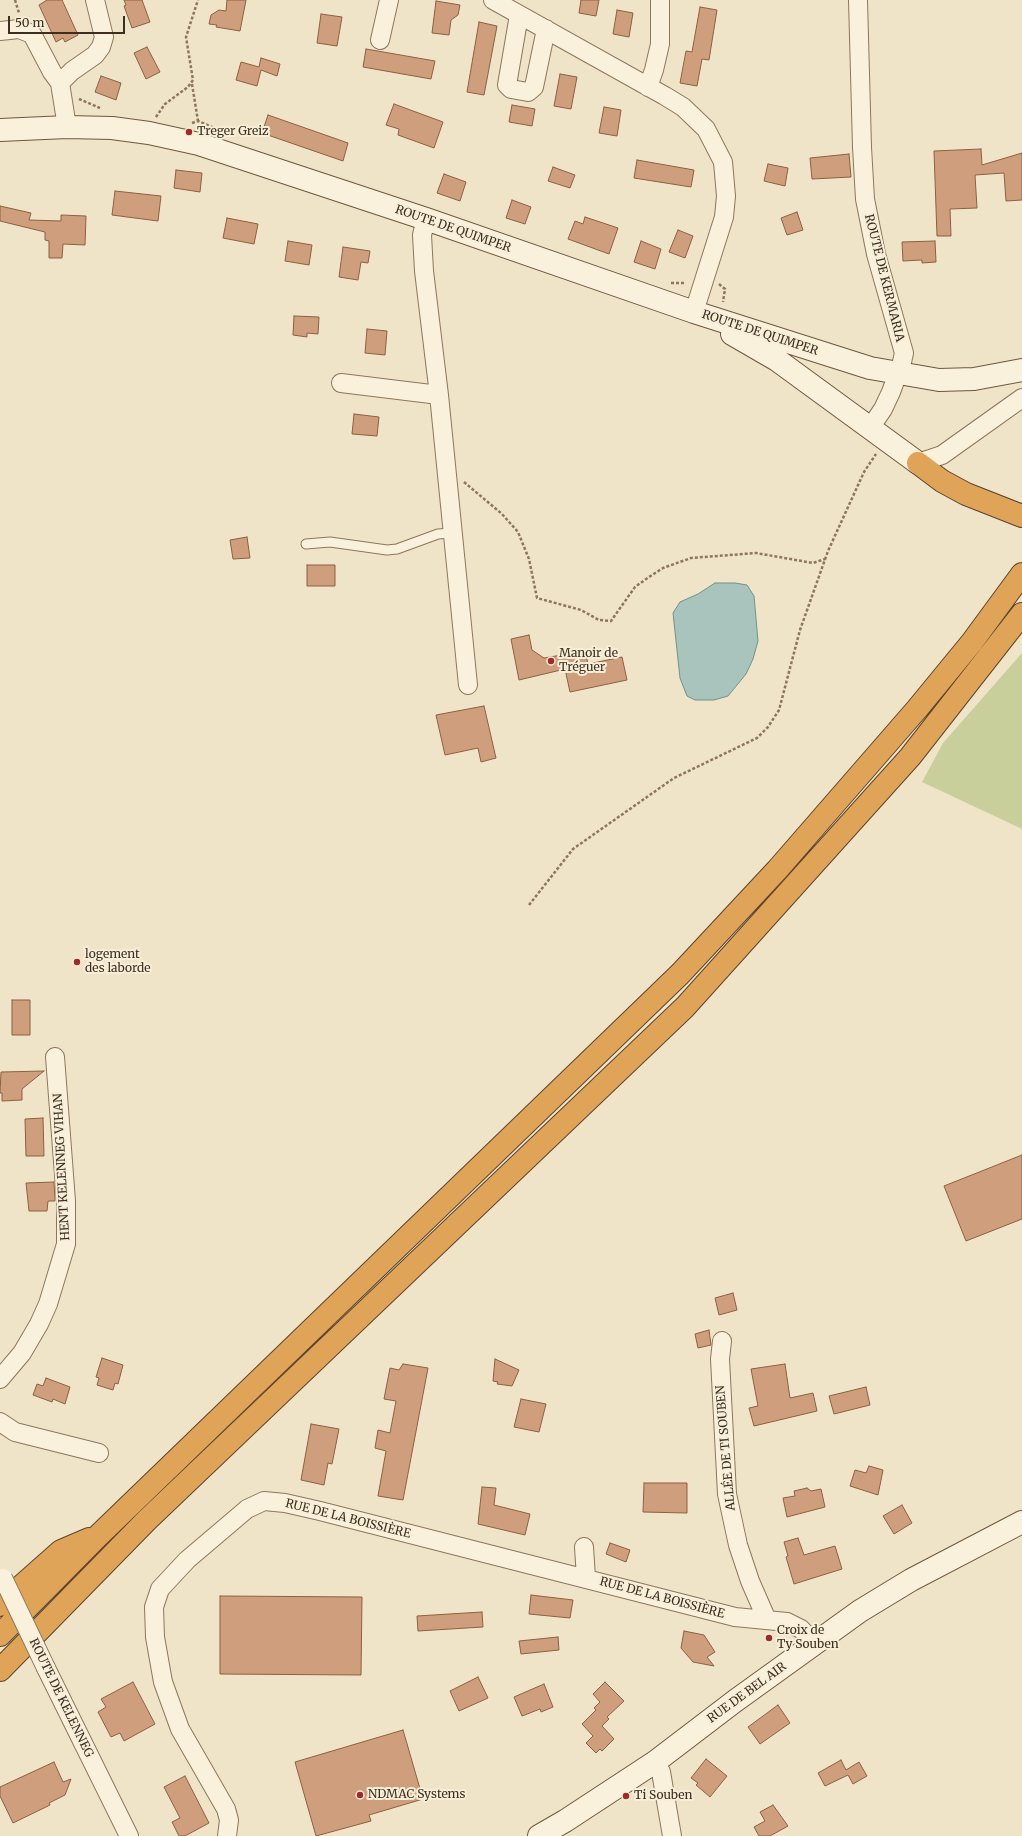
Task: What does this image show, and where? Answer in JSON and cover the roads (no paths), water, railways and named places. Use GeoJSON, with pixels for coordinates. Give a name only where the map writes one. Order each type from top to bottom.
{"type":"FeatureCollection","features":[{"type":"Feature","properties":{"kind":"highway"},"geometry":{"type":"LineString","coordinates":[[918,463],[942,481],[966,494],[1022,516]]}},
{"type":"Feature","properties":{"kind":"highway"},"geometry":{"type":"LineString","coordinates":[[0,1635],[99,1535],[680,974],[777,870],[917,709],[972,642],[1022,574]]}},
{"type":"Feature","properties":{"kind":"highway"},"geometry":{"type":"LineString","coordinates":[[0,1670],[148,1520],[685,1007],[910,757],[1022,614]]}},
{"type":"Feature","properties":{"kind":"highway"},"geometry":{"type":"LineString","coordinates":[[0,1605],[61,1551],[99,1535]]}},
{"type":"Feature","properties":{"kind":"main road","name":"ROUTE DE QUIMPER"},"geometry":{"type":"LineString","coordinates":[[0,130],[67,127],[112,128],[185,140],[224,151],[694,312],[837,359],[898,374],[939,380],[974,379],[1022,370]]}},
{"type":"Feature","properties":{"kind":"main road"},"geometry":{"type":"LineString","coordinates":[[694,312],[777,360],[918,463]]}},
{"type":"Feature","properties":{"kind":"main road","name":"RUE DE BEL AIR"},"geometry":{"type":"LineString","coordinates":[[539,1836],[565,1821],[655,1762],[814,1643],[911,1580],[1022,1522]]}},
{"type":"Feature","properties":{"kind":"street"},"geometry":{"type":"LineString","coordinates":[[60,83],[72,71],[95,55],[101,46],[104,37],[95,0]]}},
{"type":"Feature","properties":{"kind":"street"},"geometry":{"type":"LineString","coordinates":[[380,40],[389,0]]}},
{"type":"Feature","properties":{"kind":"street"},"geometry":{"type":"LineString","coordinates":[[493,0],[683,107],[695,118],[714,142],[723,162],[726,196],[724,217],[694,312]]}},
{"type":"Feature","properties":{"kind":"street"},"geometry":{"type":"LineString","coordinates":[[648,87],[654,70],[660,44],[660,0]]}},
{"type":"Feature","properties":{"kind":"street","name":"ROUTE DE KERMARIA"},"geometry":{"type":"LineString","coordinates":[[858,0],[865,199],[876,254],[904,353],[898,374],[883,409],[878,434]]}},
{"type":"Feature","properties":{"kind":"street"},"geometry":{"type":"LineString","coordinates":[[519,14],[507,85],[511,89],[528,92],[534,87],[546,29]]}},
{"type":"Feature","properties":{"kind":"street"},"geometry":{"type":"LineString","coordinates":[[0,32],[19,29],[32,34],[52,72],[60,83],[67,127]]}},
{"type":"Feature","properties":{"kind":"street"},"geometry":{"type":"LineString","coordinates":[[426,219],[422,235],[422,250],[439,395],[468,685]]}},
{"type":"Feature","properties":{"kind":"street"},"geometry":{"type":"LineString","coordinates":[[341,383],[439,395]]}},
{"type":"Feature","properties":{"kind":"street"},"geometry":{"type":"LineString","coordinates":[[918,463],[942,455],[1022,398]]}},
{"type":"Feature","properties":{"kind":"street","name":"HENT KELENNEG VIHAN"},"geometry":{"type":"LineString","coordinates":[[0,1379],[14,1365],[36,1329],[48,1304],[62,1253],[66,1244],[64,1176],[56,1057]]}},
{"type":"Feature","properties":{"kind":"street","name":"ALLÉE DE TI SOUBEN"},"geometry":{"type":"LineString","coordinates":[[722,1341],[720,1359],[727,1494],[738,1545],[750,1581],[767,1620]]}},
{"type":"Feature","properties":{"kind":"street"},"geometry":{"type":"LineString","coordinates":[[0,1422],[8,1428],[21,1434],[99,1453]]}},
{"type":"Feature","properties":{"kind":"street","name":"RUE DE LA BOISSIÈRE"},"geometry":{"type":"LineString","coordinates":[[227,1836],[229,1820],[226,1809],[180,1729],[168,1697],[158,1660],[153,1620],[158,1594],[164,1584],[187,1560],[247,1509],[264,1501],[285,1503],[586,1578],[735,1617],[787,1622],[796,1626],[807,1634],[814,1643]]}},
{"type":"Feature","properties":{"kind":"street"},"geometry":{"type":"LineString","coordinates":[[584,1547],[586,1578]]}},
{"type":"Feature","properties":{"kind":"street","name":"ROUTE DE KELENNEG"},"geometry":{"type":"LineString","coordinates":[[2,1575],[125,1832]]}},
{"type":"Feature","properties":{"kind":"street"},"geometry":{"type":"LineString","coordinates":[[655,1762],[661,1772],[672,1836]]}},
{"type":"Feature","properties":{"kind":"lane"},"geometry":{"type":"LineString","coordinates":[[306,544],[330,542],[387,550],[397,549],[438,534],[452,533]]}},
{"type":"Feature","properties":{"kind":"water"},"geometry":{"type":"Polygon","coordinates":[[[715,583],[735,583],[747,585],[754,596],[758,641],[753,659],[746,674],[728,696],[714,700],[695,700],[687,696],[680,678],[673,613],[680,602],[698,594],[715,583]]]}},
{"type":"Feature","properties":{"kind":"place","name":"Treger Greiz"},"geometry":{"type":"Point","coordinates":[189,132]}},
{"type":"Feature","properties":{"kind":"place","name":"Manoir de Tréguer"},"geometry":{"type":"Point","coordinates":[551,661]}},
{"type":"Feature","properties":{"kind":"place","name":"logement des laborde"},"geometry":{"type":"Point","coordinates":[77,962]}},
{"type":"Feature","properties":{"kind":"place","name":"Croix de Ty Souben"},"geometry":{"type":"Point","coordinates":[769,1638]}},
{"type":"Feature","properties":{"kind":"place","name":"NDMAC Systems"},"geometry":{"type":"Point","coordinates":[360,1795]}},
{"type":"Feature","properties":{"kind":"place","name":"Ti Souben"},"geometry":{"type":"Point","coordinates":[626,1796]}}]}
